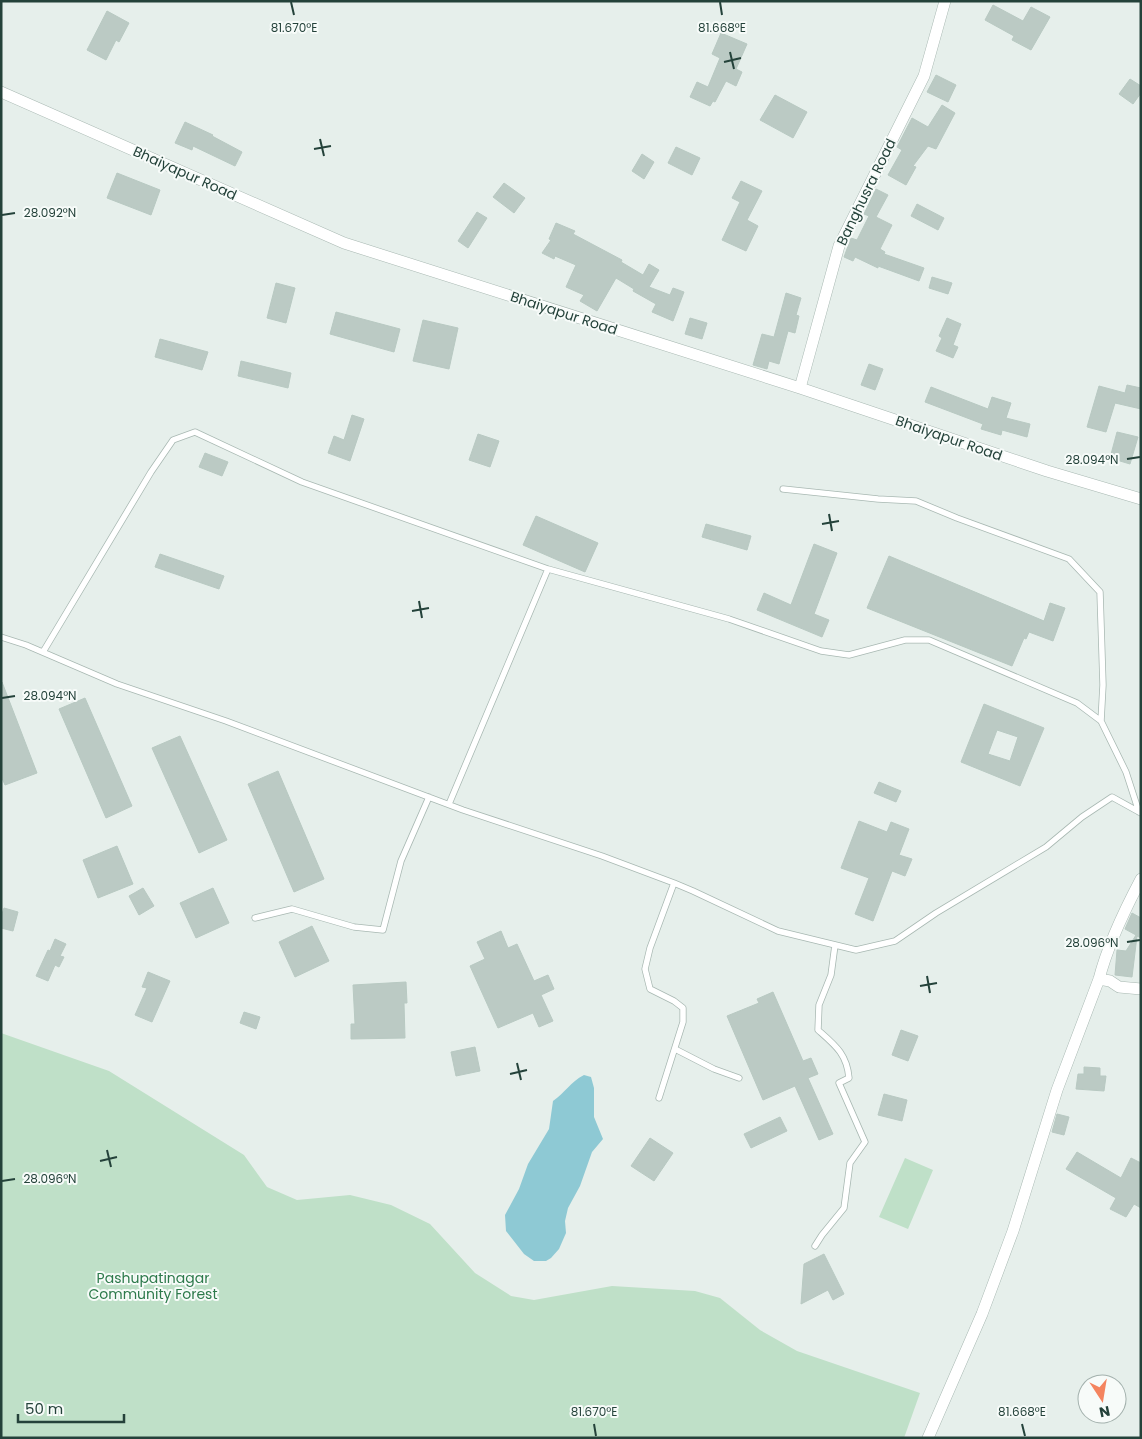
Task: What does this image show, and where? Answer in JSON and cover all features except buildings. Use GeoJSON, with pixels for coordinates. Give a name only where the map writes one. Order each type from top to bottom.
{"type":"FeatureCollection","features":[{"type":"Feature","properties":{"kind":"street","name":"Banghusra Road"},"geometry":{"type":"LineString","coordinates":[[800,388],[839,246],[924,76],[945,1]]}},
{"type":"Feature","properties":{"kind":"street","name":"Bhaiyapur Road"},"geometry":{"type":"LineString","coordinates":[[1,92],[344,243],[800,388],[1038,468],[1141,498]]}},
{"type":"Feature","properties":{"kind":"street"},"geometry":{"type":"LineString","coordinates":[[928,1438],[982,1314],[1013,1231],[1057,1090],[1099,979],[1114,932],[1141,879]]}},
{"type":"Feature","properties":{"kind":"street"},"geometry":{"type":"LineString","coordinates":[[1099,979],[1110,981],[1119,987],[1141,990]]}},
{"type":"Feature","properties":{"kind":"lane"},"geometry":{"type":"LineString","coordinates":[[43,652],[151,472],[173,440],[195,432],[302,482],[548,569],[729,619],[821,650],[849,655],[905,640],[929,640],[1077,703],[1101,721],[1126,772],[1140,812]]}},
{"type":"Feature","properties":{"kind":"lane"},"geometry":{"type":"LineString","coordinates":[[783,490],[916,501],[956,518],[1069,559],[1100,592],[1103,685],[1101,721]]}},
{"type":"Feature","properties":{"kind":"lane"},"geometry":{"type":"LineString","coordinates":[[449,804],[548,569]]}},
{"type":"Feature","properties":{"kind":"lane"},"geometry":{"type":"LineString","coordinates":[[1,637],[43,652],[117,684],[226,721],[429,797],[602,856],[674,883],[778,931],[856,950],[895,941],[936,913],[1046,847],[1082,817],[1112,797],[1140,812]]}},
{"type":"Feature","properties":{"kind":"lane"},"geometry":{"type":"LineString","coordinates":[[255,918],[292,909],[354,927],[383,930],[401,861],[429,797]]}},
{"type":"Feature","properties":{"kind":"lane"},"geometry":{"type":"LineString","coordinates":[[659,1098],[683,1022],[683,1008],[674,1001],[650,989],[645,969],[650,948],[674,883]]}},
{"type":"Feature","properties":{"kind":"lane"},"geometry":{"type":"LineString","coordinates":[[815,1246],[844,1208],[850,1163],[865,1142],[839,1083],[850,1078],[848,1064],[836,1046],[818,1030],[819,1006],[831,975],[835,945]]}},
{"type":"Feature","properties":{"kind":"lane"},"geometry":{"type":"LineString","coordinates":[[675,1050],[714,1069],[739,1078]]}},
{"type":"Feature","properties":{"kind":"green space","name":"Pashupatinagar Community Forest"},"geometry":{"type":"Polygon","coordinates":[[[1,1033],[109,1071],[244,1155],[267,1187],[297,1200],[350,1195],[391,1205],[430,1224],[475,1273],[511,1296],[534,1300],[612,1286],[695,1291],[720,1298],[760,1330],[797,1351],[920,1393],[904,1438],[1,1438],[1,1033]]]}},
{"type":"Feature","properties":{"kind":"green space"},"geometry":{"type":"Polygon","coordinates":[[[905,1158],[933,1170],[908,1229],[879,1217],[905,1158]]]}},
{"type":"Feature","properties":{"kind":"water"},"geometry":{"type":"Polygon","coordinates":[[[584,1075],[591,1077],[594,1088],[594,1117],[603,1139],[592,1152],[580,1186],[568,1208],[565,1221],[566,1233],[559,1249],[546,1261],[534,1261],[524,1254],[506,1231],[505,1215],[519,1189],[528,1164],[549,1129],[553,1101],[584,1075]]]}}]}
